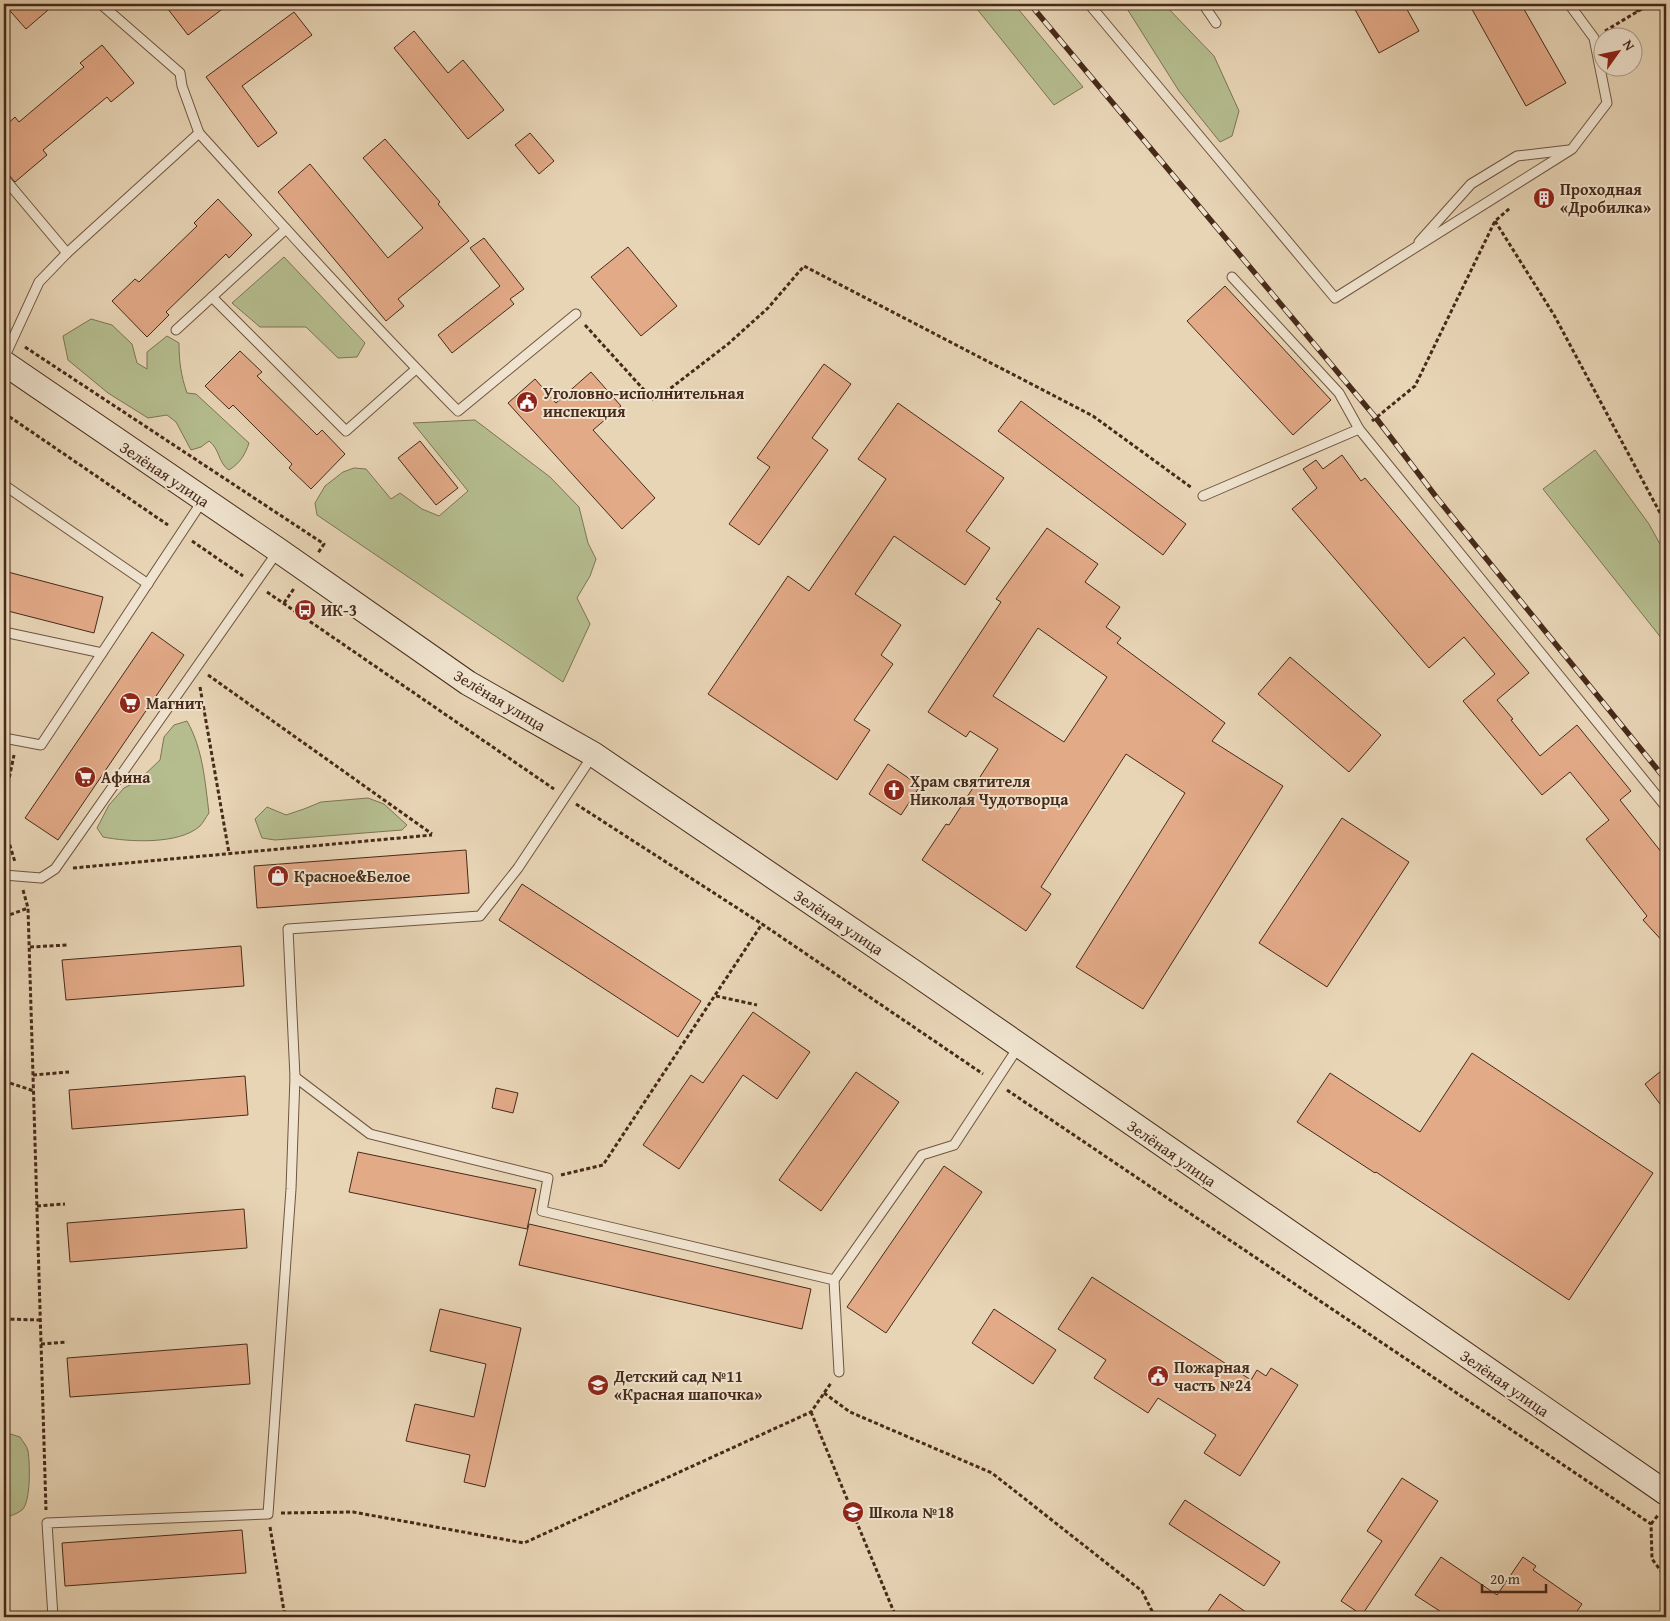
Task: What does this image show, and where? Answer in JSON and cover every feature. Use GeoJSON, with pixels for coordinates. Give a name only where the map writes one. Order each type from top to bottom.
{"type":"FeatureCollection","features":[{"type":"Feature","properties":{"kind":"main road","name":"Зелёная улица"},"geometry":{"type":"LineString","coordinates":[[4,363],[278,550],[468,683],[593,754],[912,971],[1666,1494]]}},
{"type":"Feature","properties":{"kind":"lane"},"geometry":{"type":"LineString","coordinates":[[1089,4],[1335,298],[1572,149],[1607,103],[1602,78]]}},
{"type":"Feature","properties":{"kind":"lane"},"geometry":{"type":"LineString","coordinates":[[1203,4],[1216,23]]}},
{"type":"Feature","properties":{"kind":"lane"},"geometry":{"type":"LineString","coordinates":[[1569,4],[1592,35]]}},
{"type":"Feature","properties":{"kind":"lane"},"geometry":{"type":"LineString","coordinates":[[102,5],[180,73],[182,86],[199,133],[416,369],[458,411],[576,314]]}},
{"type":"Feature","properties":{"kind":"lane"},"geometry":{"type":"LineString","coordinates":[[4,358],[39,282],[67,253],[199,133]]}},
{"type":"Feature","properties":{"kind":"lane"},"geometry":{"type":"LineString","coordinates":[[1412,249],[1471,184],[1517,156],[1572,149]]}},
{"type":"Feature","properties":{"kind":"lane"},"geometry":{"type":"LineString","coordinates":[[4,178],[67,253]]}},
{"type":"Feature","properties":{"kind":"lane"},"geometry":{"type":"LineString","coordinates":[[176,330],[286,229]]}},
{"type":"Feature","properties":{"kind":"lane"},"geometry":{"type":"LineString","coordinates":[[1232,277],[1339,393],[1359,429],[1666,807]]}},
{"type":"Feature","properties":{"kind":"lane"},"geometry":{"type":"LineString","coordinates":[[212,297],[346,431],[416,369]]}},
{"type":"Feature","properties":{"kind":"lane"},"geometry":{"type":"LineString","coordinates":[[1203,496],[1359,429]]}},
{"type":"Feature","properties":{"kind":"lane"},"geometry":{"type":"LineString","coordinates":[[4,485],[148,584]]}},
{"type":"Feature","properties":{"kind":"lane"},"geometry":{"type":"LineString","coordinates":[[4,738],[41,745],[203,500]]}},
{"type":"Feature","properties":{"kind":"lane"},"geometry":{"type":"LineString","coordinates":[[4,875],[41,878],[55,869],[278,550]]}},
{"type":"Feature","properties":{"kind":"lane"},"geometry":{"type":"LineString","coordinates":[[4,632],[102,653]]}},
{"type":"Feature","properties":{"kind":"lane"},"geometry":{"type":"LineString","coordinates":[[52,1617],[47,1523],[268,1514],[291,1189],[295,1077],[288,929],[480,916],[518,868],[593,754]]}},
{"type":"Feature","properties":{"kind":"lane"},"geometry":{"type":"LineString","coordinates":[[838,1372],[834,1280],[922,1155],[954,1145],[1019,1046]]}},
{"type":"Feature","properties":{"kind":"lane"},"geometry":{"type":"LineString","coordinates":[[295,1077],[370,1134],[548,1178],[542,1212],[834,1280]]}},
{"type":"Feature","properties":{"kind":"path"},"geometry":{"type":"LineString","coordinates":[[1636,12],[1640,4]]}},
{"type":"Feature","properties":{"kind":"path"},"geometry":{"type":"LineString","coordinates":[[1610,28],[1650,4]]}},
{"type":"Feature","properties":{"kind":"path"},"geometry":{"type":"LineString","coordinates":[[1381,414],[1415,386],[1496,221],[1554,315],[1666,524]]}},
{"type":"Feature","properties":{"kind":"path"},"geometry":{"type":"LineString","coordinates":[[576,314],[654,400],[728,344],[768,308],[804,266],[1093,416],[1203,496]]}},
{"type":"Feature","properties":{"kind":"path"},"geometry":{"type":"LineString","coordinates":[[13,339],[324,544]]}},
{"type":"Feature","properties":{"kind":"path"},"geometry":{"type":"LineString","coordinates":[[4,413],[566,797],[762,924],[1651,1524],[1652,1559],[1666,1578]]}},
{"type":"Feature","properties":{"kind":"path"},"geometry":{"type":"LineString","coordinates":[[196,667],[229,853]]}},
{"type":"Feature","properties":{"kind":"path"},"geometry":{"type":"LineString","coordinates":[[55,869],[432,835],[196,667]]}},
{"type":"Feature","properties":{"kind":"path"},"geometry":{"type":"LineString","coordinates":[[4,803],[17,740]]}},
{"type":"Feature","properties":{"kind":"path"},"geometry":{"type":"LineString","coordinates":[[4,826],[28,908],[47,1523]]}},
{"type":"Feature","properties":{"kind":"path"},"geometry":{"type":"LineString","coordinates":[[4,917],[28,908]]}},
{"type":"Feature","properties":{"kind":"path"},"geometry":{"type":"LineString","coordinates":[[548,1178],[603,1165],[762,924]]}},
{"type":"Feature","properties":{"kind":"path"},"geometry":{"type":"LineString","coordinates":[[30,947],[67,945]]}},
{"type":"Feature","properties":{"kind":"path"},"geometry":{"type":"LineString","coordinates":[[716,996],[757,1005]]}},
{"type":"Feature","properties":{"kind":"path"},"geometry":{"type":"LineString","coordinates":[[33,1074],[69,1072]]}},
{"type":"Feature","properties":{"kind":"path"},"geometry":{"type":"LineString","coordinates":[[4,1081],[34,1091]]}},
{"type":"Feature","properties":{"kind":"path"},"geometry":{"type":"LineString","coordinates":[[37,1206],[65,1204]]}},
{"type":"Feature","properties":{"kind":"path"},"geometry":{"type":"LineString","coordinates":[[4,1319],[41,1320]]}},
{"type":"Feature","properties":{"kind":"path"},"geometry":{"type":"LineString","coordinates":[[42,1344],[67,1342]]}},
{"type":"Feature","properties":{"kind":"path"},"geometry":{"type":"LineString","coordinates":[[285,1617],[268,1514],[354,1512],[524,1543],[811,1412],[838,1372]]}},
{"type":"Feature","properties":{"kind":"path"},"geometry":{"type":"LineString","coordinates":[[824,1393],[850,1412],[992,1473],[1142,1592],[1155,1617]]}},
{"type":"Feature","properties":{"kind":"path"},"geometry":{"type":"LineString","coordinates":[[811,1412],[896,1617]]}},
{"type":"Feature","properties":{"kind":"path"},"geometry":{"type":"LineString","coordinates":[[1662,1617],[1666,1611]]}},
{"type":"Feature","properties":{"kind":"green space"},"geometry":{"type":"Polygon","coordinates":[[[973,4],[1014,4],[1083,87],[1054,105],[973,4]]]}},
{"type":"Feature","properties":{"kind":"green space"},"geometry":{"type":"Polygon","coordinates":[[[1124,4],[1164,4],[1214,56],[1239,111],[1232,136],[1220,142],[1179,91],[1124,4]]]}},
{"type":"Feature","properties":{"kind":"green space"},"geometry":{"type":"Polygon","coordinates":[[[284,257],[365,343],[357,357],[338,358],[306,327],[260,327],[232,303],[284,257]]]}},
{"type":"Feature","properties":{"kind":"green space"},"geometry":{"type":"Polygon","coordinates":[[[91,319],[112,325],[132,344],[137,363],[147,369],[147,352],[167,336],[179,343],[183,381],[187,393],[196,394],[249,443],[239,462],[229,470],[225,467],[213,444],[209,441],[201,447],[191,450],[176,422],[167,415],[148,418],[108,393],[68,360],[63,336],[91,319]]]}},
{"type":"Feature","properties":{"kind":"green space"},"geometry":{"type":"Polygon","coordinates":[[[475,420],[550,477],[579,507],[588,543],[596,559],[590,576],[577,598],[590,624],[563,682],[317,515],[315,503],[325,486],[343,472],[354,468],[366,469],[391,499],[400,493],[422,509],[439,516],[468,491],[413,423],[475,420]]]}},
{"type":"Feature","properties":{"kind":"green space"},"geometry":{"type":"Polygon","coordinates":[[[1595,450],[1649,524],[1666,555],[1666,644],[1543,489],[1595,450]]]}},
{"type":"Feature","properties":{"kind":"green space"},"geometry":{"type":"Polygon","coordinates":[[[187,721],[200,754],[209,813],[200,826],[180,836],[153,841],[103,837],[97,828],[109,805],[124,788],[138,781],[160,760],[164,737],[174,725],[187,721]]]}},
{"type":"Feature","properties":{"kind":"green space"},"geometry":{"type":"Polygon","coordinates":[[[368,798],[384,804],[407,825],[402,830],[275,840],[262,838],[255,819],[267,807],[286,815],[321,802],[368,798]]]}},
{"type":"Feature","properties":{"kind":"green space"},"geometry":{"type":"Polygon","coordinates":[[[4,1432],[20,1437],[26,1446],[29,1473],[25,1506],[22,1510],[4,1518],[4,1432]]]}},
{"type":"Feature","properties":{"kind":"building"},"geometry":{"type":"Polygon","coordinates":[[[4,4],[55,4],[26,29],[4,4]]]}},
{"type":"Feature","properties":{"kind":"building"},"geometry":{"type":"Polygon","coordinates":[[[164,4],[229,4],[188,35],[164,4]]]}},
{"type":"Feature","properties":{"kind":"building"},"geometry":{"type":"Polygon","coordinates":[[[1352,4],[1404,4],[1419,31],[1379,53],[1352,4]]]}},
{"type":"Feature","properties":{"kind":"building"},"geometry":{"type":"Polygon","coordinates":[[[1469,4],[1521,4],[1566,83],[1526,106],[1469,4]]]}},
{"type":"Feature","properties":{"kind":"building"},"geometry":{"type":"Polygon","coordinates":[[[294,12],[312,35],[242,86],[277,133],[258,147],[206,77],[294,12]]]}},
{"type":"Feature","properties":{"kind":"building"},"geometry":{"type":"Polygon","coordinates":[[[414,31],[448,73],[463,60],[504,110],[468,139],[394,48],[414,31]]]}},
{"type":"Feature","properties":{"kind":"building"},"geometry":{"type":"Polygon","coordinates":[[[102,45],[134,83],[111,102],[107,97],[43,150],[47,155],[15,182],[4,172],[4,127],[15,117],[19,122],[84,67],[80,63],[102,45]]]}},
{"type":"Feature","properties":{"kind":"building"},"geometry":{"type":"Polygon","coordinates":[[[530,133],[554,161],[539,174],[515,145],[530,133]]]}},
{"type":"Feature","properties":{"kind":"building"},"geometry":{"type":"Polygon","coordinates":[[[385,139],[440,202],[438,204],[469,241],[398,299],[404,306],[386,321],[278,192],[310,164],[388,258],[423,228],[363,158],[385,139]]]}},
{"type":"Feature","properties":{"kind":"building"},"geometry":{"type":"Polygon","coordinates":[[[218,199],[252,235],[229,258],[226,254],[166,312],[169,315],[147,337],[112,301],[135,279],[139,282],[197,226],[194,223],[218,199]]]}},
{"type":"Feature","properties":{"kind":"building"},"geometry":{"type":"Polygon","coordinates":[[[484,238],[524,289],[510,299],[514,304],[452,353],[438,335],[500,286],[470,248],[484,238]]]}},
{"type":"Feature","properties":{"kind":"building"},"geometry":{"type":"Polygon","coordinates":[[[628,247],[677,306],[641,336],[591,277],[628,247]]]}},
{"type":"Feature","properties":{"kind":"building"},"geometry":{"type":"Polygon","coordinates":[[[1225,286],[1331,400],[1293,435],[1187,321],[1225,286]]]}},
{"type":"Feature","properties":{"kind":"building"},"geometry":{"type":"Polygon","coordinates":[[[240,351],[262,372],[257,376],[317,435],[322,430],[345,454],[311,489],[289,468],[292,464],[233,405],[229,409],[205,386],[240,351]]]}},
{"type":"Feature","properties":{"kind":"building"},"geometry":{"type":"Polygon","coordinates":[[[824,364],[851,384],[812,438],[828,450],[759,545],[729,524],[770,467],[757,458],[824,364]]]}},
{"type":"Feature","properties":{"kind":"building"},"geometry":{"type":"Polygon","coordinates":[[[591,372],[621,406],[593,430],[655,498],[622,529],[508,403],[535,379],[556,403],[591,372]]]}},
{"type":"Feature","properties":{"kind":"building"},"geometry":{"type":"Polygon","coordinates":[[[1021,401],[1186,524],[1163,555],[998,431],[1021,401]]]}},
{"type":"Feature","properties":{"kind":"building"},"geometry":{"type":"Polygon","coordinates":[[[898,403],[1004,478],[966,531],[990,548],[965,585],[894,536],[855,594],[901,625],[881,655],[893,664],[854,720],[870,730],[837,780],[708,694],[788,576],[809,591],[886,479],[858,459],[898,403]]]}},
{"type":"Feature","properties":{"kind":"building"},"geometry":{"type":"Polygon","coordinates":[[[420,441],[458,488],[436,505],[398,458],[420,441]]]}},
{"type":"Feature","properties":{"kind":"building"},"geometry":{"type":"Polygon","coordinates":[[[1342,455],[1361,481],[1365,478],[1529,673],[1497,700],[1540,756],[1577,725],[1631,791],[1620,800],[1666,858],[1666,945],[1643,920],[1647,916],[1586,839],[1609,820],[1570,772],[1542,795],[1463,701],[1495,674],[1464,637],[1429,668],[1292,509],[1317,488],[1303,469],[1316,460],[1323,469],[1342,455]]]}},
{"type":"Feature","properties":{"kind":"building"},"geometry":{"type":"Polygon","coordinates":[[[1047,528],[1098,564],[1085,582],[1120,607],[1106,627],[1121,638],[1117,643],[1225,723],[1212,741],[1283,786],[1143,1009],[1076,967],[1185,793],[1126,754],[1041,887],[1051,894],[1026,931],[922,860],[946,824],[949,825],[998,749],[970,731],[966,737],[928,712],[1001,602],[996,599],[1047,528]],[[1038,628],[993,696],[1064,742],[1107,677],[1038,628]]]}},
{"type":"Feature","properties":{"kind":"building"},"geometry":{"type":"Polygon","coordinates":[[[4,571],[103,597],[94,633],[4,610],[4,571]]]}},
{"type":"Feature","properties":{"kind":"building"},"geometry":{"type":"Polygon","coordinates":[[[152,632],[184,655],[58,840],[25,818],[152,632]]]}},
{"type":"Feature","properties":{"kind":"building"},"geometry":{"type":"Polygon","coordinates":[[[1290,657],[1381,735],[1349,772],[1258,694],[1290,657]]]}},
{"type":"Feature","properties":{"kind":"building","name":"Храм святителя Николая Чудотворца"},"geometry":{"type":"Polygon","coordinates":[[[888,764],[920,786],[901,815],[869,794],[888,764]]]}},
{"type":"Feature","properties":{"kind":"building"},"geometry":{"type":"Polygon","coordinates":[[[1342,818],[1409,862],[1327,987],[1259,943],[1342,818]]]}},
{"type":"Feature","properties":{"kind":"building"},"geometry":{"type":"Polygon","coordinates":[[[466,850],[469,893],[257,908],[254,866],[466,850]]]}},
{"type":"Feature","properties":{"kind":"building"},"geometry":{"type":"Polygon","coordinates":[[[522,884],[701,1001],[678,1037],[499,920],[522,884]]]}},
{"type":"Feature","properties":{"kind":"building"},"geometry":{"type":"Polygon","coordinates":[[[241,946],[244,986],[66,1000],[62,960],[241,946]]]}},
{"type":"Feature","properties":{"kind":"building"},"geometry":{"type":"Polygon","coordinates":[[[753,1012],[810,1052],[777,1099],[743,1075],[679,1169],[643,1145],[691,1075],[703,1083],[753,1012]]]}},
{"type":"Feature","properties":{"kind":"building"},"geometry":{"type":"Polygon","coordinates":[[[1472,1053],[1653,1173],[1569,1300],[1297,1122],[1330,1073],[1420,1132],[1472,1053]]]}},
{"type":"Feature","properties":{"kind":"building"},"geometry":{"type":"Polygon","coordinates":[[[1666,1067],[1666,1112],[1645,1084],[1666,1067]]]}},
{"type":"Feature","properties":{"kind":"building"},"geometry":{"type":"Polygon","coordinates":[[[856,1072],[899,1102],[821,1211],[779,1180],[856,1072]]]}},
{"type":"Feature","properties":{"kind":"building"},"geometry":{"type":"Polygon","coordinates":[[[245,1076],[248,1115],[72,1129],[69,1090],[245,1076]]]}},
{"type":"Feature","properties":{"kind":"building"},"geometry":{"type":"Polygon","coordinates":[[[496,1088],[518,1093],[513,1113],[492,1108],[496,1088]]]}},
{"type":"Feature","properties":{"kind":"building"},"geometry":{"type":"Polygon","coordinates":[[[358,1152],[536,1189],[527,1229],[349,1192],[358,1152]]]}},
{"type":"Feature","properties":{"kind":"building"},"geometry":{"type":"Polygon","coordinates":[[[944,1166],[982,1192],[886,1333],[847,1307],[944,1166]]]}},
{"type":"Feature","properties":{"kind":"building"},"geometry":{"type":"Polygon","coordinates":[[[244,1209],[247,1248],[70,1262],[67,1223],[244,1209]]]}},
{"type":"Feature","properties":{"kind":"building"},"geometry":{"type":"Polygon","coordinates":[[[529,1224],[811,1289],[802,1329],[519,1265],[529,1224]]]}},
{"type":"Feature","properties":{"kind":"building"},"geometry":{"type":"Polygon","coordinates":[[[1092,1277],[1251,1380],[1257,1370],[1266,1376],[1271,1368],[1298,1385],[1240,1476],[1204,1453],[1216,1435],[1158,1398],[1148,1413],[1094,1378],[1106,1360],[1058,1329],[1092,1277]]]}},
{"type":"Feature","properties":{"kind":"building"},"geometry":{"type":"Polygon","coordinates":[[[440,1309],[521,1328],[485,1487],[464,1482],[470,1455],[406,1441],[415,1404],[474,1417],[486,1364],[430,1351],[440,1309]]]}},
{"type":"Feature","properties":{"kind":"building"},"geometry":{"type":"Polygon","coordinates":[[[994,1309],[1056,1350],[1033,1384],[972,1343],[994,1309]]]}},
{"type":"Feature","properties":{"kind":"building"},"geometry":{"type":"Polygon","coordinates":[[[247,1344],[250,1384],[70,1397],[67,1358],[247,1344]]]}},
{"type":"Feature","properties":{"kind":"building"},"geometry":{"type":"Polygon","coordinates":[[[1402,1478],[1438,1501],[1362,1615],[1341,1601],[1382,1541],[1367,1531],[1402,1478]]]}},
{"type":"Feature","properties":{"kind":"building"},"geometry":{"type":"Polygon","coordinates":[[[1185,1500],[1280,1562],[1264,1586],[1169,1524],[1185,1500]]]}},
{"type":"Feature","properties":{"kind":"building"},"geometry":{"type":"Polygon","coordinates":[[[242,1530],[246,1573],[65,1586],[62,1543],[242,1530]]]}},
{"type":"Feature","properties":{"kind":"building"},"geometry":{"type":"Polygon","coordinates":[[[1441,1557],[1497,1595],[1523,1557],[1536,1566],[1533,1570],[1582,1604],[1573,1617],[1449,1617],[1415,1595],[1441,1557]]]}},
{"type":"Feature","properties":{"kind":"building"},"geometry":{"type":"Polygon","coordinates":[[[1220,1594],[1253,1617],[1204,1617],[1220,1594]]]}},
{"type":"Feature","properties":{"kind":"railway"},"geometry":{"type":"LineString","coordinates":[[1030,4],[1376,418],[1437,498],[1666,780]]}},
{"type":"Feature","properties":{"kind":"place","name":"Проходная «Дробилка»"},"geometry":{"type":"Point","coordinates":[1544,198]}},
{"type":"Feature","properties":{"kind":"place","name":"Уголовно-исполнительная инспекция"},"geometry":{"type":"Point","coordinates":[527,402]}},
{"type":"Feature","properties":{"kind":"place","name":"ИК-3"},"geometry":{"type":"Point","coordinates":[305,610]}},
{"type":"Feature","properties":{"kind":"place","name":"Магнит"},"geometry":{"type":"Point","coordinates":[130,703]}},
{"type":"Feature","properties":{"kind":"place","name":"Афина"},"geometry":{"type":"Point","coordinates":[85,777]}},
{"type":"Feature","properties":{"kind":"place","name":"Храм святителя Николая Чудотворца"},"geometry":{"type":"Point","coordinates":[894,790]}},
{"type":"Feature","properties":{"kind":"place","name":"Красное&Белое"},"geometry":{"type":"Point","coordinates":[278,876]}},
{"type":"Feature","properties":{"kind":"place","name":"Пожарная часть №24"},"geometry":{"type":"Point","coordinates":[1158,1376]}},
{"type":"Feature","properties":{"kind":"place","name":"Детский сад №11 «Красная шапочка»"},"geometry":{"type":"Point","coordinates":[598,1385]}},
{"type":"Feature","properties":{"kind":"place","name":"Школа №18"},"geometry":{"type":"Point","coordinates":[853,1512]}}]}
